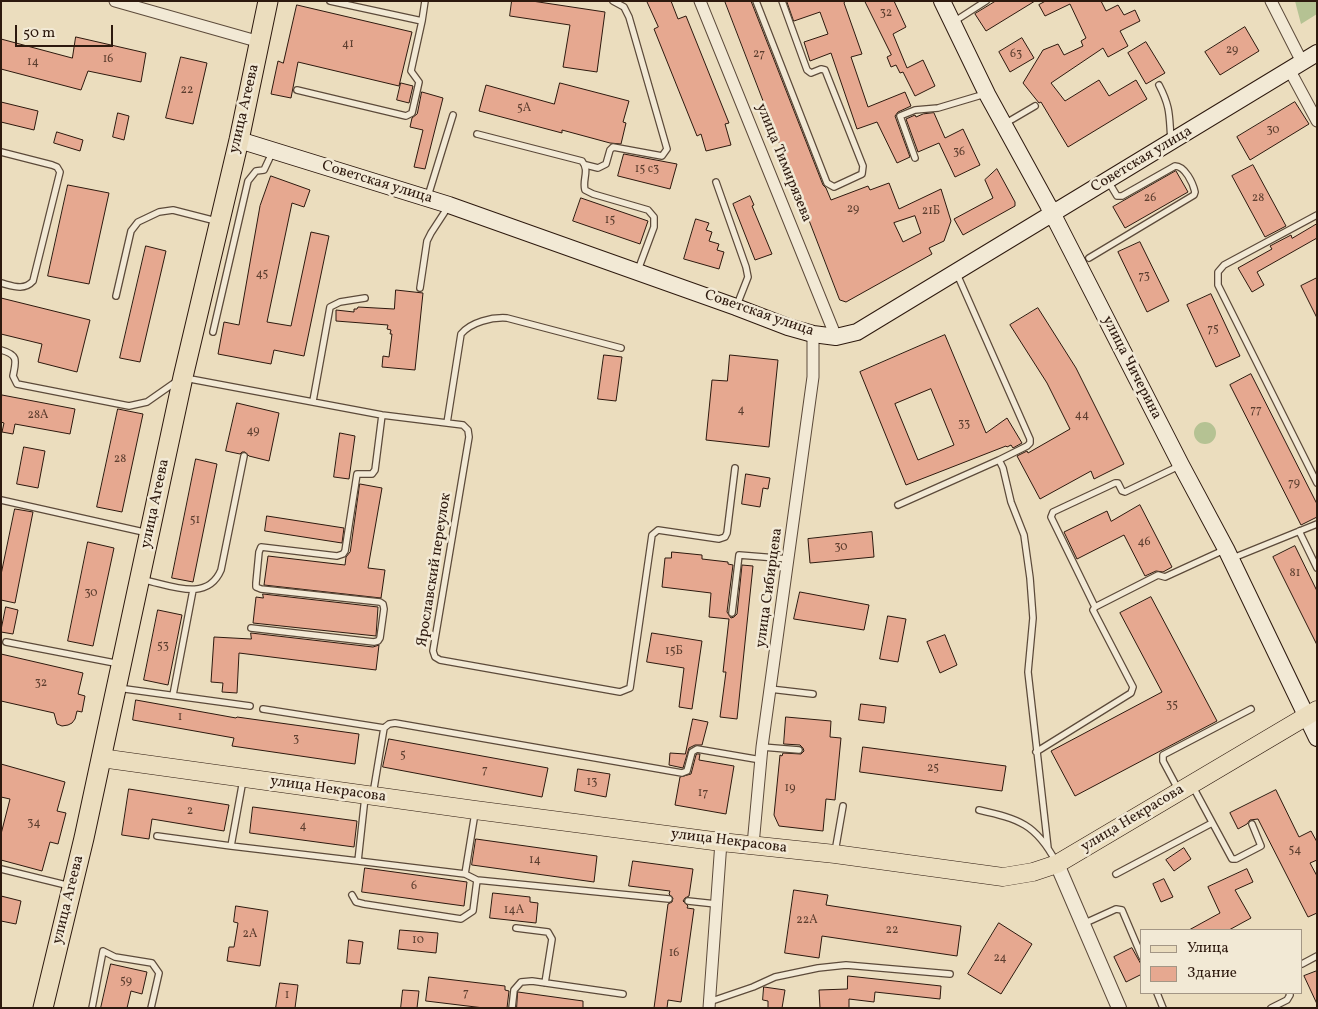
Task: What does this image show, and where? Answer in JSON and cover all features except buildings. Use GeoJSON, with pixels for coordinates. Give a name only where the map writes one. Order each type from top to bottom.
{"type":"FeatureCollection","features":[{"type":"Feature","properties":{"kind":"highway","name":"улица Агеева"},"geometry":{"type":"LineString","coordinates":[[43,1008],[84,838],[182,377],[239,140],[268,1]]}},
{"type":"Feature","properties":{"kind":"main road","name":"улица Чичерина"},"geometry":{"type":"LineString","coordinates":[[942,1],[987,94],[1052,214],[1311,713],[1317,738]]}},
{"type":"Feature","properties":{"kind":"main road","name":"Советская улица"},"geometry":{"type":"LineString","coordinates":[[239,140],[449,205],[788,327],[813,334],[836,337],[857,332],[1317,53]]}},
{"type":"Feature","properties":{"kind":"main road","name":"улица Некрасова"},"geometry":{"type":"LineString","coordinates":[[101,758],[475,810],[720,842],[835,854],[1003,877],[1033,872],[1057,864],[1311,713]]}},
{"type":"Feature","properties":{"kind":"street"},"geometry":{"type":"LineString","coordinates":[[115,1],[140,5],[260,42]]}},
{"type":"Feature","properties":{"kind":"street","name":"улица Тимирязева"},"geometry":{"type":"LineString","coordinates":[[700,1],[836,337]]}},
{"type":"Feature","properties":{"kind":"street"},"geometry":{"type":"LineString","coordinates":[[1271,1],[1317,121]]}},
{"type":"Feature","properties":{"kind":"street","name":"улица Сибирцева"},"geometry":{"type":"LineString","coordinates":[[754,845],[762,747],[813,377],[813,334]]}},
{"type":"Feature","properties":{"kind":"street"},"geometry":{"type":"LineString","coordinates":[[709,1005],[720,842]]}},
{"type":"Feature","properties":{"kind":"street"},"geometry":{"type":"LineString","coordinates":[[1057,864],[1120,1008]]}},
{"type":"Feature","properties":{"kind":"lane"},"geometry":{"type":"LineString","coordinates":[[330,1],[422,21]]}},
{"type":"Feature","properties":{"kind":"lane"},"geometry":{"type":"LineString","coordinates":[[297,90],[406,116],[412,113],[419,82],[411,71],[425,1]]}},
{"type":"Feature","properties":{"kind":"lane"},"geometry":{"type":"LineString","coordinates":[[477,134],[582,161],[586,165],[598,168],[606,164],[610,150],[613,147],[662,156],[667,149],[629,17],[624,7],[613,1]]}},
{"type":"Feature","properties":{"kind":"lane"},"geometry":{"type":"LineString","coordinates":[[756,1],[827,183],[834,187],[862,174],[863,166],[825,70],[821,69],[811,73],[807,70],[782,1]]}},
{"type":"Feature","properties":{"kind":"lane"},"geometry":{"type":"LineString","coordinates":[[953,22],[986,1]]}},
{"type":"Feature","properties":{"kind":"lane"},"geometry":{"type":"LineString","coordinates":[[1159,85],[1169,109],[1171,142]]}},
{"type":"Feature","properties":{"kind":"lane"},"geometry":{"type":"LineString","coordinates":[[916,158],[900,116],[915,110],[938,108],[987,94]]}},
{"type":"Feature","properties":{"kind":"lane"},"geometry":{"type":"LineString","coordinates":[[1004,124],[1035,106]]}},
{"type":"Feature","properties":{"kind":"lane"},"geometry":{"type":"LineString","coordinates":[[428,198],[452,115]]}},
{"type":"Feature","properties":{"kind":"lane"},"geometry":{"type":"LineString","coordinates":[[213,332],[248,181],[256,171],[264,170],[273,151]]}},
{"type":"Feature","properties":{"kind":"lane"},"geometry":{"type":"LineString","coordinates":[[1,152],[52,165],[57,167],[60,172],[33,281],[28,286],[22,288],[1,283]]}},
{"type":"Feature","properties":{"kind":"lane"},"geometry":{"type":"LineString","coordinates":[[586,165],[587,172],[583,183],[585,190],[648,210],[654,217],[654,227],[637,272]]}},
{"type":"Feature","properties":{"kind":"lane"},"geometry":{"type":"LineString","coordinates":[[1089,258],[1194,195],[1195,192],[1184,170],[1179,166],[1175,166],[1122,196],[1117,196],[1108,181]]}},
{"type":"Feature","properties":{"kind":"lane"},"geometry":{"type":"LineString","coordinates":[[716,182],[748,277],[736,307]]}},
{"type":"Feature","properties":{"kind":"lane"},"geometry":{"type":"LineString","coordinates":[[420,288],[427,241],[430,233],[449,205]]}},
{"type":"Feature","properties":{"kind":"lane"},"geometry":{"type":"LineString","coordinates":[[116,296],[131,231],[138,222],[159,212],[173,210],[218,222]]}},
{"type":"Feature","properties":{"kind":"lane"},"geometry":{"type":"LineString","coordinates":[[1317,215],[1224,265],[1218,272],[1218,285],[1317,484]]}},
{"type":"Feature","properties":{"kind":"lane"},"geometry":{"type":"LineString","coordinates":[[898,505],[999,460],[1030,443],[1030,439],[956,272]]}},
{"type":"Feature","properties":{"kind":"lane"},"geometry":{"type":"LineString","coordinates":[[313,401],[330,307],[340,302],[365,298]]}},
{"type":"Feature","properties":{"kind":"lane"},"geometry":{"type":"LineString","coordinates":[[447,422],[461,334],[467,326],[498,318],[507,318],[622,348]]}},
{"type":"Feature","properties":{"kind":"lane"},"geometry":{"type":"LineString","coordinates":[[1,350],[9,352],[15,357],[13,376],[18,384],[129,406],[147,402],[182,377]]}},
{"type":"Feature","properties":{"kind":"lane","name":"Ярославский переулок"},"geometry":{"type":"LineString","coordinates":[[182,377],[382,415],[463,425],[468,430],[469,437],[433,651],[435,657],[440,660],[620,692],[630,688],[652,535],[658,530],[719,539],[725,537],[735,468]]}},
{"type":"Feature","properties":{"kind":"lane"},"geometry":{"type":"LineString","coordinates":[[252,628],[374,642],[380,638],[384,609],[383,604],[380,602],[261,590],[256,587],[256,583],[261,547],[337,556],[343,554],[358,474],[372,474],[375,470],[382,415]]}},
{"type":"Feature","properties":{"kind":"lane"},"geometry":{"type":"LineString","coordinates":[[139,578],[193,590],[204,588],[213,583],[221,570],[244,456]]}},
{"type":"Feature","properties":{"kind":"lane"},"geometry":{"type":"LineString","coordinates":[[999,460],[1003,468],[1010,502],[1024,535],[1030,578],[1033,618],[1028,672],[1048,848]]}},
{"type":"Feature","properties":{"kind":"lane"},"geometry":{"type":"LineString","coordinates":[[1036,752],[1131,693],[1133,687],[1093,610],[1095,607],[1051,517],[1053,512],[1115,482],[1126,492],[1181,465]]}},
{"type":"Feature","properties":{"kind":"lane"},"geometry":{"type":"LineString","coordinates":[[1,500],[150,533]]}},
{"type":"Feature","properties":{"kind":"lane"},"geometry":{"type":"LineString","coordinates":[[1095,607],[1158,575],[1165,577],[1317,524]]}},
{"type":"Feature","properties":{"kind":"lane"},"geometry":{"type":"LineString","coordinates":[[1298,531],[1317,568]]}},
{"type":"Feature","properties":{"kind":"lane"},"geometry":{"type":"LineString","coordinates":[[732,613],[739,555],[789,559]]}},
{"type":"Feature","properties":{"kind":"lane"},"geometry":{"type":"LineString","coordinates":[[173,695],[193,590]]}},
{"type":"Feature","properties":{"kind":"lane"},"geometry":{"type":"LineString","coordinates":[[6,642],[122,665]]}},
{"type":"Feature","properties":{"kind":"lane"},"geometry":{"type":"LineString","coordinates":[[117,687],[250,706]]}},
{"type":"Feature","properties":{"kind":"lane"},"geometry":{"type":"LineString","coordinates":[[770,689],[813,694]]}},
{"type":"Feature","properties":{"kind":"lane"},"geometry":{"type":"LineString","coordinates":[[263,709],[384,728]]}},
{"type":"Feature","properties":{"kind":"lane"},"geometry":{"type":"LineString","coordinates":[[1250,709],[1163,756],[1163,761],[1212,823],[1230,856],[1236,859],[1261,846],[1252,824]]}},
{"type":"Feature","properties":{"kind":"lane"},"geometry":{"type":"LineString","coordinates":[[358,861],[369,796],[384,728],[395,722],[682,773],[687,771],[692,752],[697,749],[761,760]]}},
{"type":"Feature","properties":{"kind":"lane"},"geometry":{"type":"LineString","coordinates":[[762,747],[799,750]]}},
{"type":"Feature","properties":{"kind":"lane"},"geometry":{"type":"LineString","coordinates":[[231,846],[244,778]]}},
{"type":"Feature","properties":{"kind":"lane"},"geometry":{"type":"LineString","coordinates":[[835,854],[843,806]]}},
{"type":"Feature","properties":{"kind":"lane"},"geometry":{"type":"LineString","coordinates":[[465,874],[475,810]]}},
{"type":"Feature","properties":{"kind":"lane"},"geometry":{"type":"LineString","coordinates":[[979,810],[1010,817],[1026,824],[1039,836],[1057,864]]}},
{"type":"Feature","properties":{"kind":"lane"},"geometry":{"type":"LineString","coordinates":[[1116,874],[1212,823]]}},
{"type":"Feature","properties":{"kind":"lane"},"geometry":{"type":"LineString","coordinates":[[157,836],[465,874],[477,880],[668,899]]}},
{"type":"Feature","properties":{"kind":"lane"},"geometry":{"type":"LineString","coordinates":[[1,869],[72,887]]}},
{"type":"Feature","properties":{"kind":"lane"},"geometry":{"type":"LineString","coordinates":[[352,895],[356,902],[364,904],[461,919],[473,912],[477,880]]}},
{"type":"Feature","properties":{"kind":"lane"},"geometry":{"type":"LineString","coordinates":[[688,901],[716,904]]}},
{"type":"Feature","properties":{"kind":"lane"},"geometry":{"type":"LineString","coordinates":[[1083,924],[1116,909],[1122,910],[1140,952]]}},
{"type":"Feature","properties":{"kind":"lane"},"geometry":{"type":"LineString","coordinates":[[516,928],[548,932],[552,939],[545,983]]}},
{"type":"Feature","properties":{"kind":"lane"},"geometry":{"type":"LineString","coordinates":[[92,1008],[103,950],[115,957],[152,964],[159,973],[151,1008]]}},
{"type":"Feature","properties":{"kind":"lane"},"geometry":{"type":"LineString","coordinates":[[1303,963],[1317,956]]}},
{"type":"Feature","properties":{"kind":"lane"},"geometry":{"type":"LineString","coordinates":[[709,1005],[775,976],[831,966],[846,965],[950,974]]}},
{"type":"Feature","properties":{"kind":"lane"},"geometry":{"type":"LineString","coordinates":[[512,1008],[514,990],[521,982],[532,981],[623,994]]}},
{"type":"Feature","properties":{"kind":"lane"},"geometry":{"type":"LineString","coordinates":[[1157,994],[1163,1008]]}},
{"type":"Feature","properties":{"kind":"lane"},"geometry":{"type":"LineString","coordinates":[[1271,1008],[1287,1000],[1290,994]]}},
{"type":"Feature","properties":{"kind":"green space"},"geometry":{"type":"Polygon","coordinates":[[[1295,1],[1317,1],[1317,14],[1301,24],[1295,1]]]}},
{"type":"Feature","properties":{"kind":"green space"},"geometry":{"type":"Polygon","coordinates":[[[1205,422],[1213,425],[1216,433],[1213,441],[1205,444],[1197,441],[1194,433],[1197,425],[1205,422]]]}}]}
